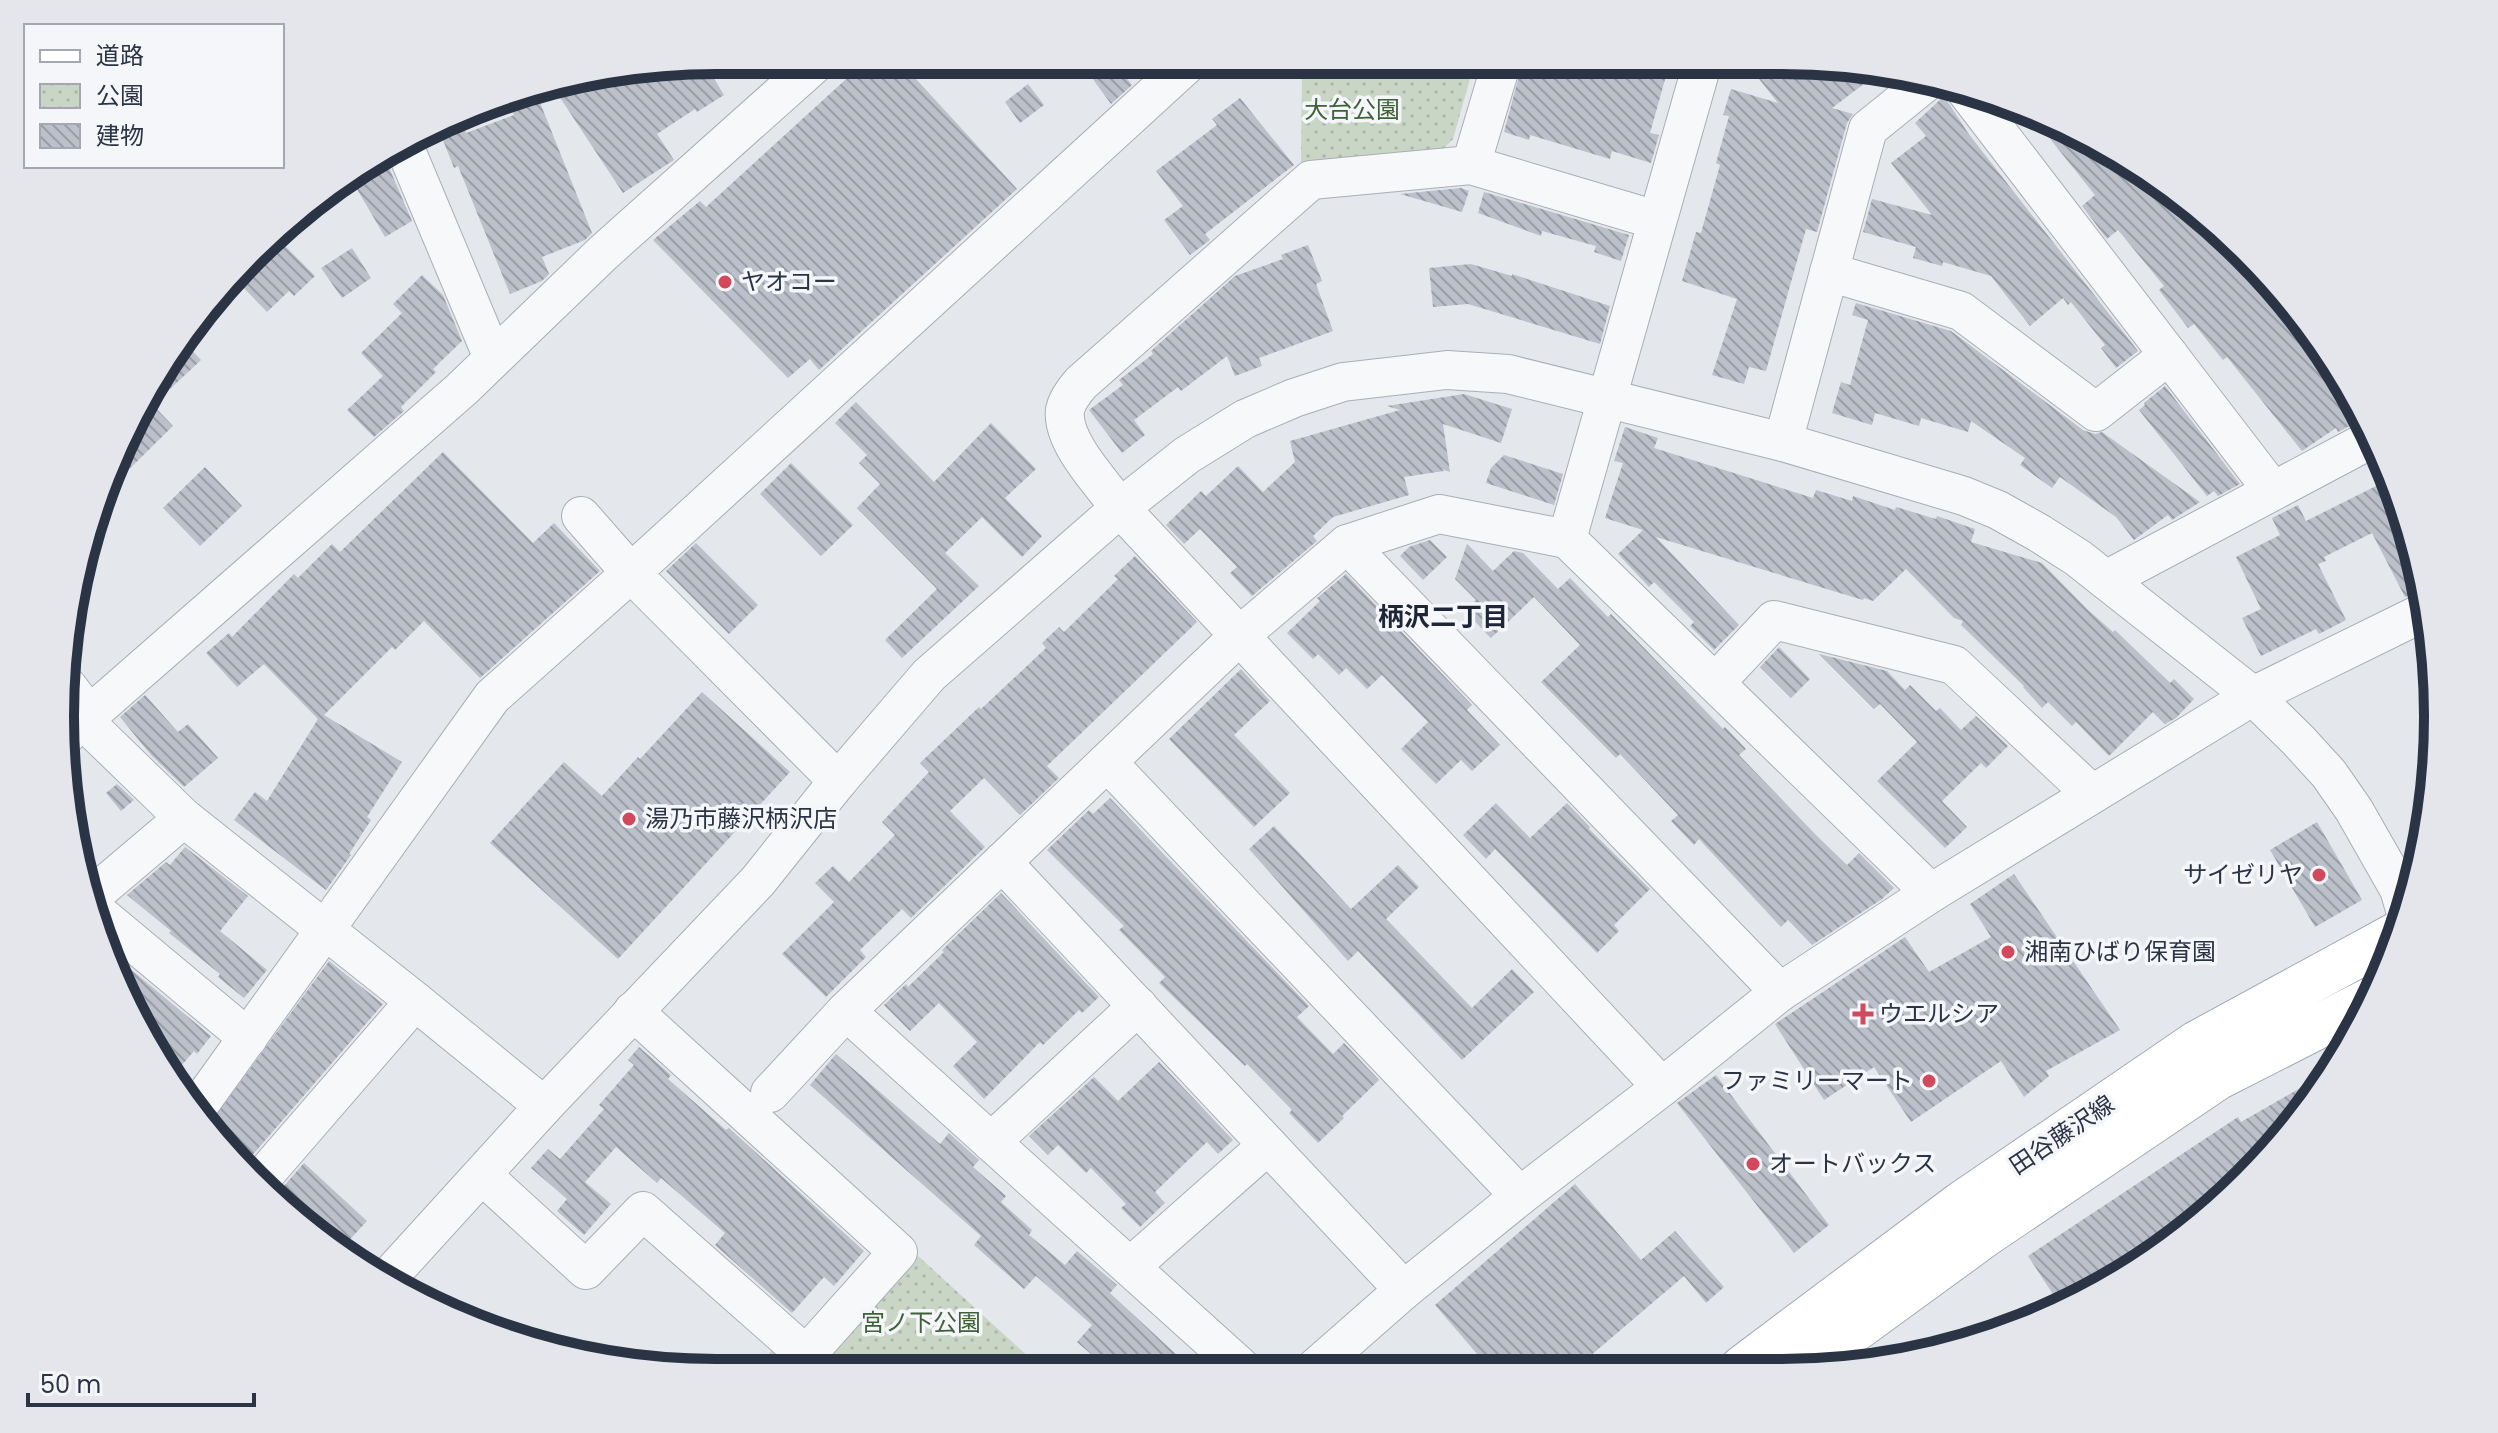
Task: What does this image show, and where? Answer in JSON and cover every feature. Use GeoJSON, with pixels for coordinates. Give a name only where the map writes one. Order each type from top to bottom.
{"type":"FeatureCollection","features":[{"type":"Feature","properties":{"kind":"main road","name":"田谷藤沢線"},"geometry":{"type":"LineString","coordinates":[[1754,1359],[1961,1204],[2197,1043],[2383,942]]}},
{"type":"Feature","properties":{"kind":"main road","name":"田谷藤沢線"},"geometry":{"type":"LineString","coordinates":[[1815,1358],[1986,1234],[2217,1078],[2354,1008]]}},
{"type":"Feature","properties":{"kind":"street"},"geometry":{"type":"LineString","coordinates":[[544,1106],[184,818],[76,715],[462,389],[603,253],[803,74]]}},
{"type":"Feature","properties":{"kind":"street"},"geometry":{"type":"LineString","coordinates":[[202,1101],[492,697],[1176,74]]}},
{"type":"Feature","properties":{"kind":"street"},"geometry":{"type":"LineString","coordinates":[[1471,165],[1498,74]]}},
{"type":"Feature","properties":{"kind":"street"},"geometry":{"type":"LineString","coordinates":[[1567,539],[1699,74]]}},
{"type":"Feature","properties":{"kind":"street"},"geometry":{"type":"LineString","coordinates":[[1783,442],[1868,129],[1918,89]]}},
{"type":"Feature","properties":{"kind":"street"},"geometry":{"type":"LineString","coordinates":[[1976,105],[2273,491]]}},
{"type":"Feature","properties":{"kind":"street"},"geometry":{"type":"LineString","coordinates":[[407,153],[493,358]]}},
{"type":"Feature","properties":{"kind":"street"},"geometry":{"type":"LineString","coordinates":[[1656,220],[1471,165],[1311,180],[1081,383],[1070,396],[1065,410],[1066,428],[1075,447],[1120,508],[1662,1087]]}},
{"type":"Feature","properties":{"kind":"street"},"geometry":{"type":"LineString","coordinates":[[1829,272],[1961,311],[2096,412],[2169,355]]}},
{"type":"Feature","properties":{"kind":"street"},"geometry":{"type":"LineString","coordinates":[[393,1272],[544,1106],[758,881],[929,675],[1120,508],[1187,455],[1245,419],[1343,382],[1447,370],[1508,374],[1783,442],[1964,496],[1998,510],[2039,533],[2106,580],[2253,696],[2308,752],[2354,810],[2400,891]]}},
{"type":"Feature","properties":{"kind":"street"},"geometry":{"type":"LineString","coordinates":[[2106,580],[2363,443]]}},
{"type":"Feature","properties":{"kind":"street"},"geometry":{"type":"LineString","coordinates":[[770,1093],[846,1011],[1238,637],[1347,544],[1439,514],[1567,539],[1931,893]]}},
{"type":"Feature","properties":{"kind":"street"},"geometry":{"type":"LineString","coordinates":[[581,516],[631,573],[838,781]]}},
{"type":"Feature","properties":{"kind":"street"},"geometry":{"type":"LineString","coordinates":[[1347,544],[1780,992]]}},
{"type":"Feature","properties":{"kind":"street"},"geometry":{"type":"LineString","coordinates":[[1325,1359],[1404,1290],[1520,1196],[1780,992],[1931,893],[2253,696],[2416,616]]}},
{"type":"Feature","properties":{"kind":"street"},"geometry":{"type":"LineString","coordinates":[[1715,683],[1774,620],[1954,665],[2092,794]]}},
{"type":"Feature","properties":{"kind":"street"},"geometry":{"type":"LineString","coordinates":[[1107,762],[1520,1196]]}},
{"type":"Feature","properties":{"kind":"street"},"geometry":{"type":"LineString","coordinates":[[98,891],[184,818]]}},
{"type":"Feature","properties":{"kind":"street"},"geometry":{"type":"LineString","coordinates":[[1002,862],[1404,1290]]}},
{"type":"Feature","properties":{"kind":"street"},"geometry":{"type":"LineString","coordinates":[[107,921],[248,1038]]}},
{"type":"Feature","properties":{"kind":"street"},"geometry":{"type":"LineString","coordinates":[[265,1174],[415,1001]]}},
{"type":"Feature","properties":{"kind":"street"},"geometry":{"type":"LineString","coordinates":[[991,1142],[1138,1006]]}},
{"type":"Feature","properties":{"kind":"street"},"geometry":{"type":"LineString","coordinates":[[482,1175],[586,1270],[643,1211],[806,1355],[898,1252],[633,1011]]}},
{"type":"Feature","properties":{"kind":"street"},"geometry":{"type":"LineString","coordinates":[[846,1011],[1232,1359]]}},
{"type":"Feature","properties":{"kind":"street"},"geometry":{"type":"LineString","coordinates":[[1130,1267],[1268,1145]]}},
{"type":"Feature","properties":{"kind":"green space","name":"大台公園"},"geometry":{"type":"Polygon","coordinates":[[[1471,74],[1453,139],[1440,152],[1301,162],[1302,75],[1471,74]]]}},
{"type":"Feature","properties":{"kind":"green space","name":"宮ノ下公園"},"geometry":{"type":"Polygon","coordinates":[[[917,1255],[1031,1359],[826,1359],[917,1255]]]}},
{"type":"Feature","properties":{"kind":"green space"},"geometry":{"type":"Polygon","coordinates":[[[774,1349],[787,1359],[763,1359],[774,1349]]]}},
{"type":"Feature","properties":{"kind":"building"},"geometry":{"type":"Polygon","coordinates":[[[711,74],[724,95],[697,112],[695,109],[657,134],[674,160],[623,193],[558,94],[633,79],[711,74]]]}},
{"type":"Feature","properties":{"kind":"building"},"geometry":{"type":"Polygon","coordinates":[[[852,74],[921,74],[916,79],[1017,189],[819,370],[810,359],[788,378],[653,240],[700,201],[706,207],[852,74]]]}},
{"type":"Feature","properties":{"kind":"building"},"geometry":{"type":"Polygon","coordinates":[[[1089,74],[1124,74],[1132,85],[1111,104],[1089,74]]]}},
{"type":"Feature","properties":{"kind":"building"},"geometry":{"type":"Polygon","coordinates":[[[1520,74],[1667,74],[1650,133],[1659,135],[1651,163],[1612,151],[1610,159],[1530,135],[1529,140],[1504,132],[1520,74]]]}},
{"type":"Feature","properties":{"kind":"building"},"geometry":{"type":"Polygon","coordinates":[[[1755,74],[1824,75],[1869,80],[1832,108],[1853,114],[1847,123],[1817,232],[1806,229],[1766,371],[1749,367],[1744,384],[1712,375],[1737,299],[1682,281],[1696,232],[1701,233],[1720,165],[1716,163],[1729,116],[1723,115],[1731,89],[1778,103],[1755,74]]]}},
{"type":"Feature","properties":{"kind":"building"},"geometry":{"type":"Polygon","coordinates":[[[1028,84],[1044,105],[1020,123],[1005,102],[1028,84]]]}},
{"type":"Feature","properties":{"kind":"building"},"geometry":{"type":"Polygon","coordinates":[[[1944,96],[1968,133],[2138,351],[2116,368],[2101,348],[2105,345],[2071,302],[2068,305],[2063,298],[2030,326],[1991,276],[1943,262],[1942,266],[1913,258],[1916,247],[1863,232],[1872,199],[1932,215],[1891,163],[1926,136],[1915,123],[1944,96]]]}},
{"type":"Feature","properties":{"kind":"building"},"geometry":{"type":"Polygon","coordinates":[[[1240,98],[1294,165],[1205,234],[1210,240],[1190,255],[1164,220],[1183,206],[1156,171],[1217,125],[1212,119],[1240,98]]]}},
{"type":"Feature","properties":{"kind":"building"},"geometry":{"type":"Polygon","coordinates":[[[539,99],[592,233],[585,240],[542,257],[549,274],[542,281],[510,294],[458,166],[454,168],[441,136],[463,126],[466,133],[514,115],[511,108],[539,99]]]}},
{"type":"Feature","properties":{"kind":"building"},"geometry":{"type":"Polygon","coordinates":[[[2043,130],[2103,160],[2138,182],[2205,233],[2236,262],[2265,293],[2307,348],[2354,424],[2338,432],[2336,428],[2302,451],[2227,357],[2223,360],[2194,324],[2188,328],[2159,290],[2164,286],[2118,230],[2107,239],[2082,206],[2095,195],[2043,130]]]}},
{"type":"Feature","properties":{"kind":"building"},"geometry":{"type":"Polygon","coordinates":[[[388,165],[412,221],[385,237],[355,186],[388,165]]]}},
{"type":"Feature","properties":{"kind":"building"},"geometry":{"type":"Polygon","coordinates":[[[1461,188],[1469,191],[1462,212],[1400,194],[1461,188]]]}},
{"type":"Feature","properties":{"kind":"building"},"geometry":{"type":"Polygon","coordinates":[[[1484,192],[1629,235],[1621,261],[1594,252],[1596,246],[1542,231],[1541,236],[1478,213],[1484,192]]]}},
{"type":"Feature","properties":{"kind":"building"},"geometry":{"type":"Polygon","coordinates":[[[283,244],[315,276],[294,296],[289,291],[267,312],[241,285],[283,244]]]}},
{"type":"Feature","properties":{"kind":"building"},"geometry":{"type":"Polygon","coordinates":[[[1308,245],[1322,281],[1316,284],[1333,331],[1259,358],[1262,366],[1235,376],[1227,356],[1181,391],[1178,387],[1134,420],[1145,435],[1122,453],[1089,410],[1123,385],[1119,380],[1153,354],[1151,351],[1235,276],[1283,259],[1281,255],[1308,245]]]}},
{"type":"Feature","properties":{"kind":"building"},"geometry":{"type":"Polygon","coordinates":[[[352,248],[371,278],[342,298],[321,268],[352,248]]]}},
{"type":"Feature","properties":{"kind":"building"},"geometry":{"type":"Polygon","coordinates":[[[1471,264],[1610,306],[1600,344],[1468,304],[1433,307],[1429,268],[1471,264]]]}},
{"type":"Feature","properties":{"kind":"building"},"geometry":{"type":"Polygon","coordinates":[[[422,275],[443,295],[462,341],[401,407],[404,411],[374,437],[347,410],[383,376],[361,353],[402,313],[393,304],[422,275]]]}},
{"type":"Feature","properties":{"kind":"building"},"geometry":{"type":"Polygon","coordinates":[[[1856,303],[1951,331],[2083,430],[2095,434],[2102,432],[2200,502],[2172,520],[2168,515],[2134,540],[2116,517],[2060,477],[2052,488],[2020,465],[2025,458],[1971,421],[1968,432],[1921,418],[1919,426],[1875,413],[1872,425],[1832,413],[1841,382],[1850,385],[1868,320],[1852,315],[1856,303]]]}},
{"type":"Feature","properties":{"kind":"building"},"geometry":{"type":"Polygon","coordinates":[[[190,349],[201,360],[156,402],[190,349]]]}},
{"type":"Feature","properties":{"kind":"building"},"geometry":{"type":"Polygon","coordinates":[[[2165,386],[2240,484],[2218,496],[2214,491],[2207,496],[2139,410],[2165,386]]]}},
{"type":"Feature","properties":{"kind":"building"},"geometry":{"type":"Polygon","coordinates":[[[1464,394],[1512,409],[1501,443],[1443,424],[1450,472],[1441,469],[1444,471],[1404,477],[1409,495],[1333,517],[1313,536],[1317,541],[1252,596],[1230,573],[1237,567],[1200,529],[1184,544],[1166,525],[1201,491],[1206,496],[1238,466],[1263,492],[1295,462],[1290,441],[1400,410],[1387,406],[1464,394]]]}},
{"type":"Feature","properties":{"kind":"building"},"geometry":{"type":"Polygon","coordinates":[[[856,402],[934,482],[991,423],[1036,469],[1005,498],[1042,536],[1022,557],[982,517],[945,553],[979,586],[902,658],[885,640],[937,589],[857,508],[880,484],[859,463],[867,455],[835,423],[856,402]]]}},
{"type":"Feature","properties":{"kind":"building"},"geometry":{"type":"Polygon","coordinates":[[[154,406],[173,426],[120,478],[154,406]]]}},
{"type":"Feature","properties":{"kind":"building"},"geometry":{"type":"Polygon","coordinates":[[[1625,427],[1658,438],[1654,448],[1813,498],[1816,490],[1852,501],[1853,496],[1895,510],[1896,507],[1936,519],[1937,516],[1975,529],[1971,542],[2042,563],[2087,609],[2113,632],[2115,630],[2170,683],[2174,679],[2194,699],[2176,718],[2165,724],[2153,712],[2109,756],[2076,722],[2072,726],[2048,702],[2042,708],[2024,686],[1961,625],[1963,621],[1954,618],[1906,569],[1873,601],[1863,600],[1656,537],[1739,625],[1714,650],[1690,626],[1694,622],[1654,582],[1649,587],[1618,554],[1643,530],[1605,518],[1623,463],[1614,461],[1625,427]]]}},
{"type":"Feature","properties":{"kind":"building"},"geometry":{"type":"Polygon","coordinates":[[[443,452],[533,543],[554,523],[600,571],[480,678],[424,621],[395,650],[392,647],[324,715],[402,762],[367,817],[371,820],[351,855],[326,890],[234,820],[255,792],[267,801],[318,719],[264,664],[237,687],[206,653],[229,633],[232,637],[294,574],[298,578],[332,544],[340,552],[443,452]]]}},
{"type":"Feature","properties":{"kind":"building"},"geometry":{"type":"Polygon","coordinates":[[[1504,455],[1563,474],[1554,505],[1486,483],[1491,468],[1504,455]]]}},
{"type":"Feature","properties":{"kind":"building"},"geometry":{"type":"Polygon","coordinates":[[[791,463],[853,525],[821,556],[760,494],[791,463]]]}},
{"type":"Feature","properties":{"kind":"building"},"geometry":{"type":"Polygon","coordinates":[[[205,467],[242,506],[200,546],[163,508],[205,467]]]}},
{"type":"Feature","properties":{"kind":"building"},"geometry":{"type":"Polygon","coordinates":[[[2380,484],[2402,550],[2413,594],[2405,597],[2372,533],[2324,557],[2326,561],[2318,564],[2346,620],[2319,634],[2316,629],[2261,656],[2242,618],[2261,609],[2236,557],[2280,535],[2272,518],[2298,505],[2306,521],[2380,484]]]}},
{"type":"Feature","properties":{"kind":"building"},"geometry":{"type":"Polygon","coordinates":[[[1430,540],[1447,557],[1423,580],[1400,556],[1409,547],[1430,540]]]}},
{"type":"Feature","properties":{"kind":"building"},"geometry":{"type":"Polygon","coordinates":[[[696,543],[758,605],[729,634],[666,571],[696,543]]]}},
{"type":"Feature","properties":{"kind":"building"},"geometry":{"type":"Polygon","coordinates":[[[1467,544],[1493,571],[1514,551],[1523,553],[1558,589],[1570,578],[1608,617],[1611,614],[1723,729],[1725,727],[1746,749],[1739,755],[1847,865],[1859,853],[1894,888],[1812,945],[1788,920],[1781,927],[1699,839],[1694,845],[1671,821],[1678,815],[1620,754],[1616,758],[1541,682],[1580,645],[1534,597],[1491,638],[1464,610],[1476,600],[1455,579],[1467,544]]]}},
{"type":"Feature","properties":{"kind":"building"},"geometry":{"type":"Polygon","coordinates":[[[1135,556],[1197,622],[1047,766],[1059,778],[1020,815],[984,778],[950,811],[985,847],[911,918],[902,909],[860,950],[866,957],[826,997],[782,954],[834,902],[815,883],[833,866],[849,882],[895,835],[882,822],[929,772],[920,763],[1046,648],[1042,643],[1059,627],[1064,632],[1118,579],[1114,576],[1135,556]]]}},
{"type":"Feature","properties":{"kind":"building"},"geometry":{"type":"Polygon","coordinates":[[[1346,574],[1472,705],[1467,710],[1500,745],[1472,771],[1461,760],[1436,784],[1401,749],[1428,722],[1382,675],[1367,689],[1346,668],[1339,675],[1318,654],[1313,659],[1287,633],[1320,601],[1317,598],[1346,574]]]}},
{"type":"Feature","properties":{"kind":"building"},"geometry":{"type":"Polygon","coordinates":[[[1779,647],[1810,679],[1791,698],[1760,667],[1779,647]]]}},
{"type":"Feature","properties":{"kind":"building"},"geometry":{"type":"Polygon","coordinates":[[[1819,654],[1887,671],[1905,690],[1910,685],[1936,711],[1940,708],[1961,730],[1976,716],[2008,746],[1986,768],[1981,763],[1942,801],[1967,827],[1945,848],[1877,781],[1917,742],[1880,704],[1874,709],[1819,654]]]}},
{"type":"Feature","properties":{"kind":"building"},"geometry":{"type":"Polygon","coordinates":[[[1241,669],[1270,701],[1234,735],[1290,793],[1254,827],[1169,739],[1241,669]]]}},
{"type":"Feature","properties":{"kind":"building","name":"湯乃市藤沢柄沢店"},"geometry":{"type":"Polygon","coordinates":[[[702,692],[790,772],[618,959],[490,843],[564,762],[602,796],[702,692]]]}},
{"type":"Feature","properties":{"kind":"building"},"geometry":{"type":"Polygon","coordinates":[[[145,695],[178,732],[188,724],[218,758],[184,787],[151,755],[120,717],[145,695]]]}},
{"type":"Feature","properties":{"kind":"building"},"geometry":{"type":"Polygon","coordinates":[[[117,784],[134,800],[121,811],[106,793],[117,784]]]}},
{"type":"Feature","properties":{"kind":"building"},"geometry":{"type":"Polygon","coordinates":[[[1110,798],[1309,1006],[1297,1017],[1333,1054],[1344,1043],[1379,1080],[1318,1143],[1289,1113],[1292,1110],[1247,1064],[1245,1066],[1159,983],[1165,977],[1119,930],[1124,926],[1047,850],[1089,810],[1093,814],[1110,798]]]}},
{"type":"Feature","properties":{"kind":"building"},"geometry":{"type":"Polygon","coordinates":[[[1496,803],[1530,838],[1567,803],[1650,889],[1614,925],[1619,931],[1597,953],[1495,849],[1486,859],[1463,835],[1496,803]]]}},
{"type":"Feature","properties":{"kind":"building"},"geometry":{"type":"Polygon","coordinates":[[[2317,822],[2362,900],[2315,927],[2270,850],[2317,822]]]}},
{"type":"Feature","properties":{"kind":"building"},"geometry":{"type":"Polygon","coordinates":[[[1274,826],[1351,909],[1398,865],[1419,887],[1386,919],[1472,1008],[1512,969],[1534,992],[1462,1060],[1358,951],[1348,961],[1249,849],[1274,826]]]}},
{"type":"Feature","properties":{"kind":"building"},"geometry":{"type":"Polygon","coordinates":[[[185,847],[248,896],[220,931],[267,970],[244,998],[127,895],[166,862],[170,865],[185,847]]]}},
{"type":"Feature","properties":{"kind":"building"},"geometry":{"type":"Polygon","coordinates":[[[2014,874],[2120,1030],[2046,1071],[2049,1076],[2024,1097],[2001,1061],[1911,1122],[1874,1067],[1824,1100],[1775,1024],[1905,937],[1929,972],[1991,937],[1970,904],[2014,874]]]}},
{"type":"Feature","properties":{"kind":"building"},"geometry":{"type":"Polygon","coordinates":[[[1001,893],[1099,997],[1082,1013],[1079,1010],[1043,1045],[1040,1042],[984,1099],[953,1066],[977,1042],[939,1003],[910,1031],[884,1005],[906,984],[908,987],[1001,893]]]}},
{"type":"Feature","properties":{"kind":"building"},"geometry":{"type":"Polygon","coordinates":[[[329,961],[383,1004],[250,1158],[214,1117],[329,961]]]}},
{"type":"Feature","properties":{"kind":"building"},"geometry":{"type":"Polygon","coordinates":[[[124,963],[211,1036],[197,1054],[194,1051],[179,1068],[155,1029],[157,1027],[140,1001],[124,963]]]}},
{"type":"Feature","properties":{"kind":"building"},"geometry":{"type":"Polygon","coordinates":[[[639,1047],[671,1075],[668,1079],[726,1130],[729,1128],[864,1251],[834,1286],[824,1277],[792,1313],[715,1245],[725,1233],[661,1178],[657,1183],[616,1147],[585,1182],[611,1204],[584,1235],[557,1211],[567,1199],[531,1168],[548,1149],[560,1159],[604,1109],[599,1105],[634,1065],[628,1060],[639,1047]]]}},
{"type":"Feature","properties":{"kind":"building"},"geometry":{"type":"Polygon","coordinates":[[[836,1054],[940,1144],[949,1133],[979,1160],[973,1167],[1006,1196],[1001,1202],[1032,1230],[1029,1235],[1065,1265],[1077,1251],[1117,1285],[1110,1293],[1181,1359],[1096,1359],[1077,1342],[1092,1325],[1036,1276],[1024,1289],[974,1245],[981,1236],[810,1085],[836,1054]]]}},
{"type":"Feature","properties":{"kind":"building"},"geometry":{"type":"Polygon","coordinates":[[[1159,1062],[1233,1140],[1218,1154],[1207,1142],[1155,1192],[1165,1203],[1140,1227],[1121,1208],[1126,1204],[1091,1168],[1086,1173],[1058,1145],[1048,1155],[1029,1136],[1094,1077],[1118,1101],[1159,1062]]]}},
{"type":"Feature","properties":{"kind":"building","name":"オートバックス"},"geometry":{"type":"Polygon","coordinates":[[[1716,1075],[1829,1225],[1794,1253],[1677,1103],[1716,1075]]]}},
{"type":"Feature","properties":{"kind":"building"},"geometry":{"type":"Polygon","coordinates":[[[2309,1083],[2265,1140],[2205,1200],[2138,1251],[2055,1298],[2028,1256],[2238,1117],[2241,1122],[2309,1083]]]}},
{"type":"Feature","properties":{"kind":"building"},"geometry":{"type":"Polygon","coordinates":[[[304,1163],[367,1221],[347,1242],[281,1189],[304,1163]]]}},
{"type":"Feature","properties":{"kind":"building"},"geometry":{"type":"Polygon","coordinates":[[[1575,1184],[1641,1260],[1675,1231],[1724,1287],[1706,1303],[1684,1276],[1587,1359],[1481,1359],[1435,1305],[1575,1184]]]}},
{"type":"Feature","properties":{"kind":"place","name":"ヤオコー"},"geometry":{"type":"Point","coordinates":[725,282]}},
{"type":"Feature","properties":{"kind":"place","name":"湯乃市藤沢柄沢店"},"geometry":{"type":"Point","coordinates":[629,819]}},
{"type":"Feature","properties":{"kind":"place","name":"サイゼリヤ"},"geometry":{"type":"Point","coordinates":[2319,875]}},
{"type":"Feature","properties":{"kind":"place","name":"湘南ひばり保育園"},"geometry":{"type":"Point","coordinates":[2008,952]}},
{"type":"Feature","properties":{"kind":"place","name":"ウエルシア"},"geometry":{"type":"Point","coordinates":[1863,1014]}},
{"type":"Feature","properties":{"kind":"place","name":"ファミリーマート"},"geometry":{"type":"Point","coordinates":[1929,1081]}},
{"type":"Feature","properties":{"kind":"place","name":"オートバックス"},"geometry":{"type":"Point","coordinates":[1753,1164]}},
{"type":"Feature","properties":{"kind":"district","name":"柄沢二丁目"},"geometry":{"type":"Point","coordinates":[1443,617]}}]}
